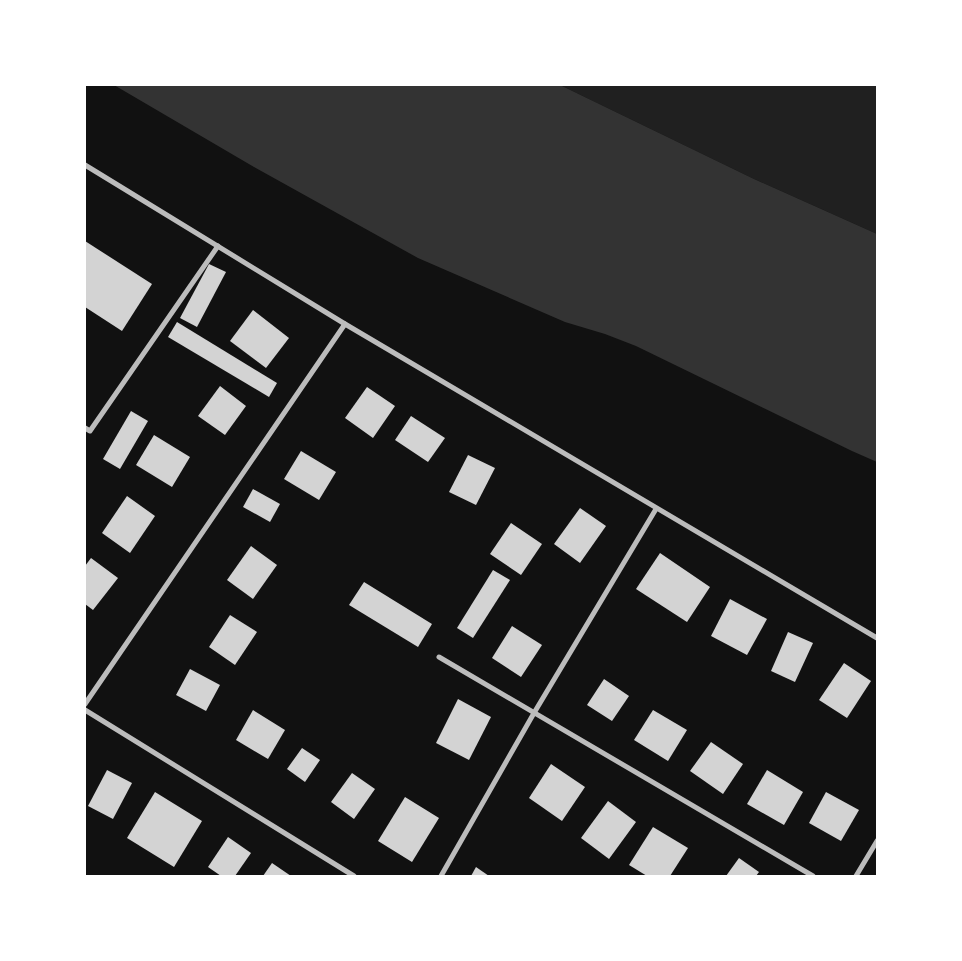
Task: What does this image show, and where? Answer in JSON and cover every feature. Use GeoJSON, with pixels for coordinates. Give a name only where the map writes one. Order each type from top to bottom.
{"type":"FeatureCollection","features":[{"type":"Feature","properties":{"kind":"street"},"geometry":{"type":"LineString","coordinates":[[85,165],[345,324],[877,638]]}},
{"type":"Feature","properties":{"kind":"street"},"geometry":{"type":"LineString","coordinates":[[87,429],[218,246]]}},
{"type":"Feature","properties":{"kind":"street"},"geometry":{"type":"LineString","coordinates":[[85,704],[345,324]]}},
{"type":"Feature","properties":{"kind":"street"},"geometry":{"type":"LineString","coordinates":[[441,876],[534,713],[656,508]]}},
{"type":"Feature","properties":{"kind":"street"},"geometry":{"type":"LineString","coordinates":[[439,657],[813,876]]}},
{"type":"Feature","properties":{"kind":"street"},"geometry":{"type":"LineString","coordinates":[[85,710],[354,876]]}},
{"type":"Feature","properties":{"kind":"street"},"geometry":{"type":"LineString","coordinates":[[856,876],[877,842]]}},
{"type":"Feature","properties":{"kind":"shaded area"},"geometry":{"type":"Polygon","coordinates":[[[114,85],[560,85],[754,179],[877,234],[877,462],[636,346],[565,322],[418,258],[254,167],[114,85]]]}},
{"type":"Feature","properties":{"kind":"shaded area"},"geometry":{"type":"Polygon","coordinates":[[[560,85],[877,85],[877,234],[754,179],[560,85]]]}},
{"type":"Feature","properties":{"kind":"building"},"geometry":{"type":"Polygon","coordinates":[[[85,241],[152,284],[122,331],[85,307],[85,241]]]}},
{"type":"Feature","properties":{"kind":"building"},"geometry":{"type":"Polygon","coordinates":[[[209,264],[226,272],[197,327],[180,318],[209,264]]]}},
{"type":"Feature","properties":{"kind":"building"},"geometry":{"type":"Polygon","coordinates":[[[253,310],[289,338],[266,368],[230,341],[253,310]]]}},
{"type":"Feature","properties":{"kind":"building"},"geometry":{"type":"Polygon","coordinates":[[[177,322],[277,383],[269,397],[168,337],[177,322]]]}},
{"type":"Feature","properties":{"kind":"building"},"geometry":{"type":"Polygon","coordinates":[[[220,386],[246,406],[225,435],[198,416],[220,386]]]}},
{"type":"Feature","properties":{"kind":"building"},"geometry":{"type":"Polygon","coordinates":[[[367,387],[395,406],[373,438],[345,418],[367,387]]]}},
{"type":"Feature","properties":{"kind":"building"},"geometry":{"type":"Polygon","coordinates":[[[131,411],[148,421],[120,469],[103,459],[131,411]]]}},
{"type":"Feature","properties":{"kind":"building"},"geometry":{"type":"Polygon","coordinates":[[[411,416],[445,438],[428,462],[395,440],[411,416]]]}},
{"type":"Feature","properties":{"kind":"building"},"geometry":{"type":"Polygon","coordinates":[[[154,435],[190,457],[172,487],[136,465],[154,435]]]}},
{"type":"Feature","properties":{"kind":"building"},"geometry":{"type":"Polygon","coordinates":[[[301,451],[336,472],[319,500],[284,479],[301,451]]]}},
{"type":"Feature","properties":{"kind":"building"},"geometry":{"type":"Polygon","coordinates":[[[468,455],[495,468],[476,505],[449,492],[468,455]]]}},
{"type":"Feature","properties":{"kind":"building"},"geometry":{"type":"Polygon","coordinates":[[[253,489],[280,504],[270,522],[243,507],[253,489]]]}},
{"type":"Feature","properties":{"kind":"building"},"geometry":{"type":"Polygon","coordinates":[[[127,496],[155,516],[130,553],[102,533],[127,496]]]}},
{"type":"Feature","properties":{"kind":"building"},"geometry":{"type":"Polygon","coordinates":[[[580,508],[606,526],[580,563],[554,544],[580,508]]]}},
{"type":"Feature","properties":{"kind":"building"},"geometry":{"type":"Polygon","coordinates":[[[511,523],[542,544],[521,575],[490,554],[511,523]]]}},
{"type":"Feature","properties":{"kind":"building"},"geometry":{"type":"Polygon","coordinates":[[[251,546],[277,565],[253,599],[227,580],[251,546]]]}},
{"type":"Feature","properties":{"kind":"building"},"geometry":{"type":"Polygon","coordinates":[[[660,553],[710,587],[687,622],[636,589],[660,553]]]}},
{"type":"Feature","properties":{"kind":"building"},"geometry":{"type":"Polygon","coordinates":[[[91,558],[118,578],[93,610],[85,604],[85,566],[91,558]]]}},
{"type":"Feature","properties":{"kind":"building"},"geometry":{"type":"Polygon","coordinates":[[[493,570],[510,580],[473,638],[457,628],[493,570]]]}},
{"type":"Feature","properties":{"kind":"building"},"geometry":{"type":"Polygon","coordinates":[[[364,582],[432,624],[418,647],[349,605],[364,582]]]}},
{"type":"Feature","properties":{"kind":"building"},"geometry":{"type":"Polygon","coordinates":[[[730,599],[767,619],[747,655],[711,636],[730,599]]]}},
{"type":"Feature","properties":{"kind":"building"},"geometry":{"type":"Polygon","coordinates":[[[230,615],[257,632],[235,665],[209,647],[230,615]]]}},
{"type":"Feature","properties":{"kind":"building"},"geometry":{"type":"Polygon","coordinates":[[[512,626],[542,645],[521,677],[492,658],[512,626]]]}},
{"type":"Feature","properties":{"kind":"building"},"geometry":{"type":"Polygon","coordinates":[[[788,632],[813,643],[795,682],[771,671],[788,632]]]}},
{"type":"Feature","properties":{"kind":"building"},"geometry":{"type":"Polygon","coordinates":[[[844,663],[871,681],[847,718],[819,700],[844,663]]]}},
{"type":"Feature","properties":{"kind":"building"},"geometry":{"type":"Polygon","coordinates":[[[190,669],[220,685],[206,711],[176,695],[190,669]]]}},
{"type":"Feature","properties":{"kind":"building"},"geometry":{"type":"Polygon","coordinates":[[[604,679],[629,696],[612,721],[587,705],[604,679]]]}},
{"type":"Feature","properties":{"kind":"building"},"geometry":{"type":"Polygon","coordinates":[[[458,699],[491,717],[469,760],[436,743],[458,699]]]}},
{"type":"Feature","properties":{"kind":"building"},"geometry":{"type":"Polygon","coordinates":[[[253,710],[285,730],[268,759],[236,740],[253,710]]]}},
{"type":"Feature","properties":{"kind":"building"},"geometry":{"type":"Polygon","coordinates":[[[653,710],[687,730],[668,761],[634,740],[653,710]]]}},
{"type":"Feature","properties":{"kind":"building"},"geometry":{"type":"Polygon","coordinates":[[[711,742],[743,764],[723,794],[690,771],[711,742]]]}},
{"type":"Feature","properties":{"kind":"building"},"geometry":{"type":"Polygon","coordinates":[[[302,748],[320,760],[305,782],[287,769],[302,748]]]}},
{"type":"Feature","properties":{"kind":"building"},"geometry":{"type":"Polygon","coordinates":[[[551,764],[585,787],[562,821],[529,798],[551,764]]]}},
{"type":"Feature","properties":{"kind":"building"},"geometry":{"type":"Polygon","coordinates":[[[107,770],[132,783],[113,819],[88,806],[107,770]]]}},
{"type":"Feature","properties":{"kind":"building"},"geometry":{"type":"Polygon","coordinates":[[[767,770],[803,792],[784,825],[747,804],[767,770]]]}},
{"type":"Feature","properties":{"kind":"building"},"geometry":{"type":"Polygon","coordinates":[[[352,773],[375,789],[354,819],[331,802],[352,773]]]}},
{"type":"Feature","properties":{"kind":"building"},"geometry":{"type":"Polygon","coordinates":[[[155,792],[202,821],[174,867],[127,838],[155,792]]]}},
{"type":"Feature","properties":{"kind":"building"},"geometry":{"type":"Polygon","coordinates":[[[826,792],[859,810],[841,841],[809,823],[826,792]]]}},
{"type":"Feature","properties":{"kind":"building"},"geometry":{"type":"Polygon","coordinates":[[[405,797],[439,818],[412,862],[378,841],[405,797]]]}},
{"type":"Feature","properties":{"kind":"building"},"geometry":{"type":"Polygon","coordinates":[[[608,801],[636,822],[609,859],[581,838],[608,801]]]}},
{"type":"Feature","properties":{"kind":"building"},"geometry":{"type":"Polygon","coordinates":[[[653,827],[688,848],[670,876],[647,876],[629,865],[653,827]]]}},
{"type":"Feature","properties":{"kind":"building"},"geometry":{"type":"Polygon","coordinates":[[[228,837],[251,853],[235,876],[221,876],[208,867],[228,837]]]}},
{"type":"Feature","properties":{"kind":"building"},"geometry":{"type":"Polygon","coordinates":[[[739,858],[759,872],[756,876],[726,876],[739,858]]]}},
{"type":"Feature","properties":{"kind":"building"},"geometry":{"type":"Polygon","coordinates":[[[272,863],[291,876],[263,876],[272,863]]]}},
{"type":"Feature","properties":{"kind":"building"},"geometry":{"type":"Polygon","coordinates":[[[476,867],[489,876],[471,876],[476,867]]]}}]}
